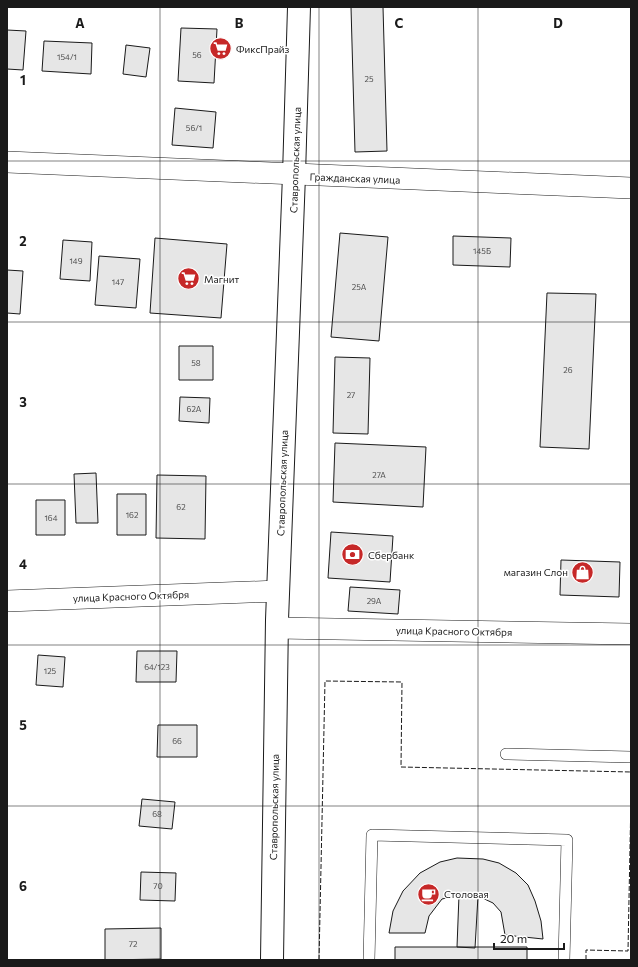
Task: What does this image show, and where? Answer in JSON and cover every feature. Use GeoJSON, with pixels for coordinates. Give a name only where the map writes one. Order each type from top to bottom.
{"type":"FeatureCollection","features":[{"type":"Feature","properties":{"kind":"street","name":"Ставропольская улица"},"geometry":{"type":"LineString","coordinates":[[272,960],[278,591],[299,7]]}},
{"type":"Feature","properties":{"kind":"street","name":"Гражданская улица"},"geometry":{"type":"LineString","coordinates":[[7,162],[631,188]]}},
{"type":"Feature","properties":{"kind":"street","name":"улица Красного Октября"},"geometry":{"type":"LineString","coordinates":[[7,600],[278,591]]}},
{"type":"Feature","properties":{"kind":"street","name":"улица Красного Октября"},"geometry":{"type":"LineString","coordinates":[[277,628],[631,634]]}},
{"type":"Feature","properties":{"kind":"lane"},"geometry":{"type":"LineString","coordinates":[[506,754],[631,756]]}},
{"type":"Feature","properties":{"kind":"lane"},"geometry":{"type":"LineString","coordinates":[[369,960],[372,836],[567,840],[564,960]]}},
{"type":"Feature","properties":{"kind":"building"},"geometry":{"type":"Polygon","coordinates":[[[351,7],[383,7],[387,151],[355,152],[351,7]]]}},
{"type":"Feature","properties":{"kind":"building"},"geometry":{"type":"Polygon","coordinates":[[[181,28],[217,29],[214,83],[178,81],[181,28]]]}},
{"type":"Feature","properties":{"kind":"building"},"geometry":{"type":"Polygon","coordinates":[[[7,30],[26,31],[23,70],[7,69],[7,30]]]}},
{"type":"Feature","properties":{"kind":"building"},"geometry":{"type":"Polygon","coordinates":[[[44,41],[92,43],[91,74],[42,71],[44,41]]]}},
{"type":"Feature","properties":{"kind":"building"},"geometry":{"type":"Polygon","coordinates":[[[126,45],[150,48],[146,77],[123,74],[126,45]]]}},
{"type":"Feature","properties":{"kind":"building"},"geometry":{"type":"Polygon","coordinates":[[[175,108],[216,112],[213,148],[172,145],[175,108]]]}},
{"type":"Feature","properties":{"kind":"building"},"geometry":{"type":"Polygon","coordinates":[[[340,233],[388,237],[379,341],[331,337],[340,233]]]}},
{"type":"Feature","properties":{"kind":"building"},"geometry":{"type":"Polygon","coordinates":[[[453,236],[511,238],[510,267],[453,265],[453,236]]]}},
{"type":"Feature","properties":{"kind":"building","name":"Магнит"},"geometry":{"type":"Polygon","coordinates":[[[155,238],[227,244],[221,318],[150,313],[155,238]]]}},
{"type":"Feature","properties":{"kind":"building"},"geometry":{"type":"Polygon","coordinates":[[[63,240],[92,242],[90,281],[60,279],[63,240]]]}},
{"type":"Feature","properties":{"kind":"building"},"geometry":{"type":"Polygon","coordinates":[[[99,256],[140,259],[136,308],[95,305],[99,256]]]}},
{"type":"Feature","properties":{"kind":"building"},"geometry":{"type":"Polygon","coordinates":[[[7,270],[23,271],[20,314],[7,313],[7,270]]]}},
{"type":"Feature","properties":{"kind":"building"},"geometry":{"type":"Polygon","coordinates":[[[547,293],[596,294],[589,449],[540,447],[547,293]]]}},
{"type":"Feature","properties":{"kind":"building"},"geometry":{"type":"Polygon","coordinates":[[[179,346],[213,346],[213,380],[179,380],[179,346]]]}},
{"type":"Feature","properties":{"kind":"building"},"geometry":{"type":"Polygon","coordinates":[[[335,357],[370,358],[368,434],[333,433],[335,357]]]}},
{"type":"Feature","properties":{"kind":"building"},"geometry":{"type":"Polygon","coordinates":[[[180,397],[210,398],[209,423],[179,421],[180,397]]]}},
{"type":"Feature","properties":{"kind":"building"},"geometry":{"type":"Polygon","coordinates":[[[335,443],[426,447],[423,507],[333,502],[335,443]]]}},
{"type":"Feature","properties":{"kind":"building"},"geometry":{"type":"Polygon","coordinates":[[[96,473],[98,523],[76,523],[74,474],[96,473]]]}},
{"type":"Feature","properties":{"kind":"building"},"geometry":{"type":"Polygon","coordinates":[[[157,475],[206,476],[205,539],[156,538],[157,475]]]}},
{"type":"Feature","properties":{"kind":"building"},"geometry":{"type":"Polygon","coordinates":[[[117,494],[146,494],[146,535],[117,535],[117,494]]]}},
{"type":"Feature","properties":{"kind":"building"},"geometry":{"type":"Polygon","coordinates":[[[36,500],[65,500],[65,535],[36,535],[36,500]]]}},
{"type":"Feature","properties":{"kind":"building"},"geometry":{"type":"Polygon","coordinates":[[[331,532],[393,536],[390,582],[328,578],[331,532]]]}},
{"type":"Feature","properties":{"kind":"building"},"geometry":{"type":"Polygon","coordinates":[[[561,560],[620,562],[619,597],[560,595],[561,560]]]}},
{"type":"Feature","properties":{"kind":"building"},"geometry":{"type":"Polygon","coordinates":[[[350,587],[400,590],[398,614],[348,611],[350,587]]]}},
{"type":"Feature","properties":{"kind":"building"},"geometry":{"type":"Polygon","coordinates":[[[137,651],[177,651],[176,682],[136,682],[137,651]]]}},
{"type":"Feature","properties":{"kind":"building"},"geometry":{"type":"Polygon","coordinates":[[[38,655],[65,657],[63,687],[36,685],[38,655]]]}},
{"type":"Feature","properties":{"kind":"building"},"geometry":{"type":"Polygon","coordinates":[[[158,725],[197,725],[197,757],[157,757],[158,725]]]}},
{"type":"Feature","properties":{"kind":"building"},"geometry":{"type":"Polygon","coordinates":[[[142,799],[175,802],[172,829],[139,826],[142,799]]]}},
{"type":"Feature","properties":{"kind":"building"},"geometry":{"type":"Polygon","coordinates":[[[457,858],[483,859],[499,863],[516,873],[528,885],[535,901],[541,921],[543,939],[505,935],[501,912],[493,903],[478,896],[459,895],[442,899],[429,916],[425,933],[389,933],[393,911],[403,891],[420,873],[440,862],[457,858]]]}},
{"type":"Feature","properties":{"kind":"building"},"geometry":{"type":"Polygon","coordinates":[[[141,872],[176,873],[175,901],[140,900],[141,872]]]}},
{"type":"Feature","properties":{"kind":"building"},"geometry":{"type":"Polygon","coordinates":[[[459,895],[478,896],[475,948],[457,947],[459,895]]]}},
{"type":"Feature","properties":{"kind":"building"},"geometry":{"type":"Polygon","coordinates":[[[161,928],[161,959],[105,960],[105,929],[161,928]]]}},
{"type":"Feature","properties":{"kind":"building"},"geometry":{"type":"Polygon","coordinates":[[[395,947],[527,947],[527,960],[395,960],[395,947]]]}},
{"type":"Feature","properties":{"kind":"fence"},"geometry":{"type":"LineString","coordinates":[[319,960],[325,681],[402,682],[401,767],[631,772]]}},
{"type":"Feature","properties":{"kind":"fence"},"geometry":{"type":"LineString","coordinates":[[586,960],[586,950],[628,951],[631,796]]}},
{"type":"Feature","properties":{"kind":"place","name":"ФиксПрайз"},"geometry":{"type":"Point","coordinates":[220,49]}},
{"type":"Feature","properties":{"kind":"place","name":"Магнит"},"geometry":{"type":"Point","coordinates":[188,279]}},
{"type":"Feature","properties":{"kind":"place","name":"Сбербанк"},"geometry":{"type":"Point","coordinates":[352,555]}},
{"type":"Feature","properties":{"kind":"place","name":"магазин Слон"},"geometry":{"type":"Point","coordinates":[583,572]}},
{"type":"Feature","properties":{"kind":"place","name":"Столовая"},"geometry":{"type":"Point","coordinates":[428,894]}}]}
